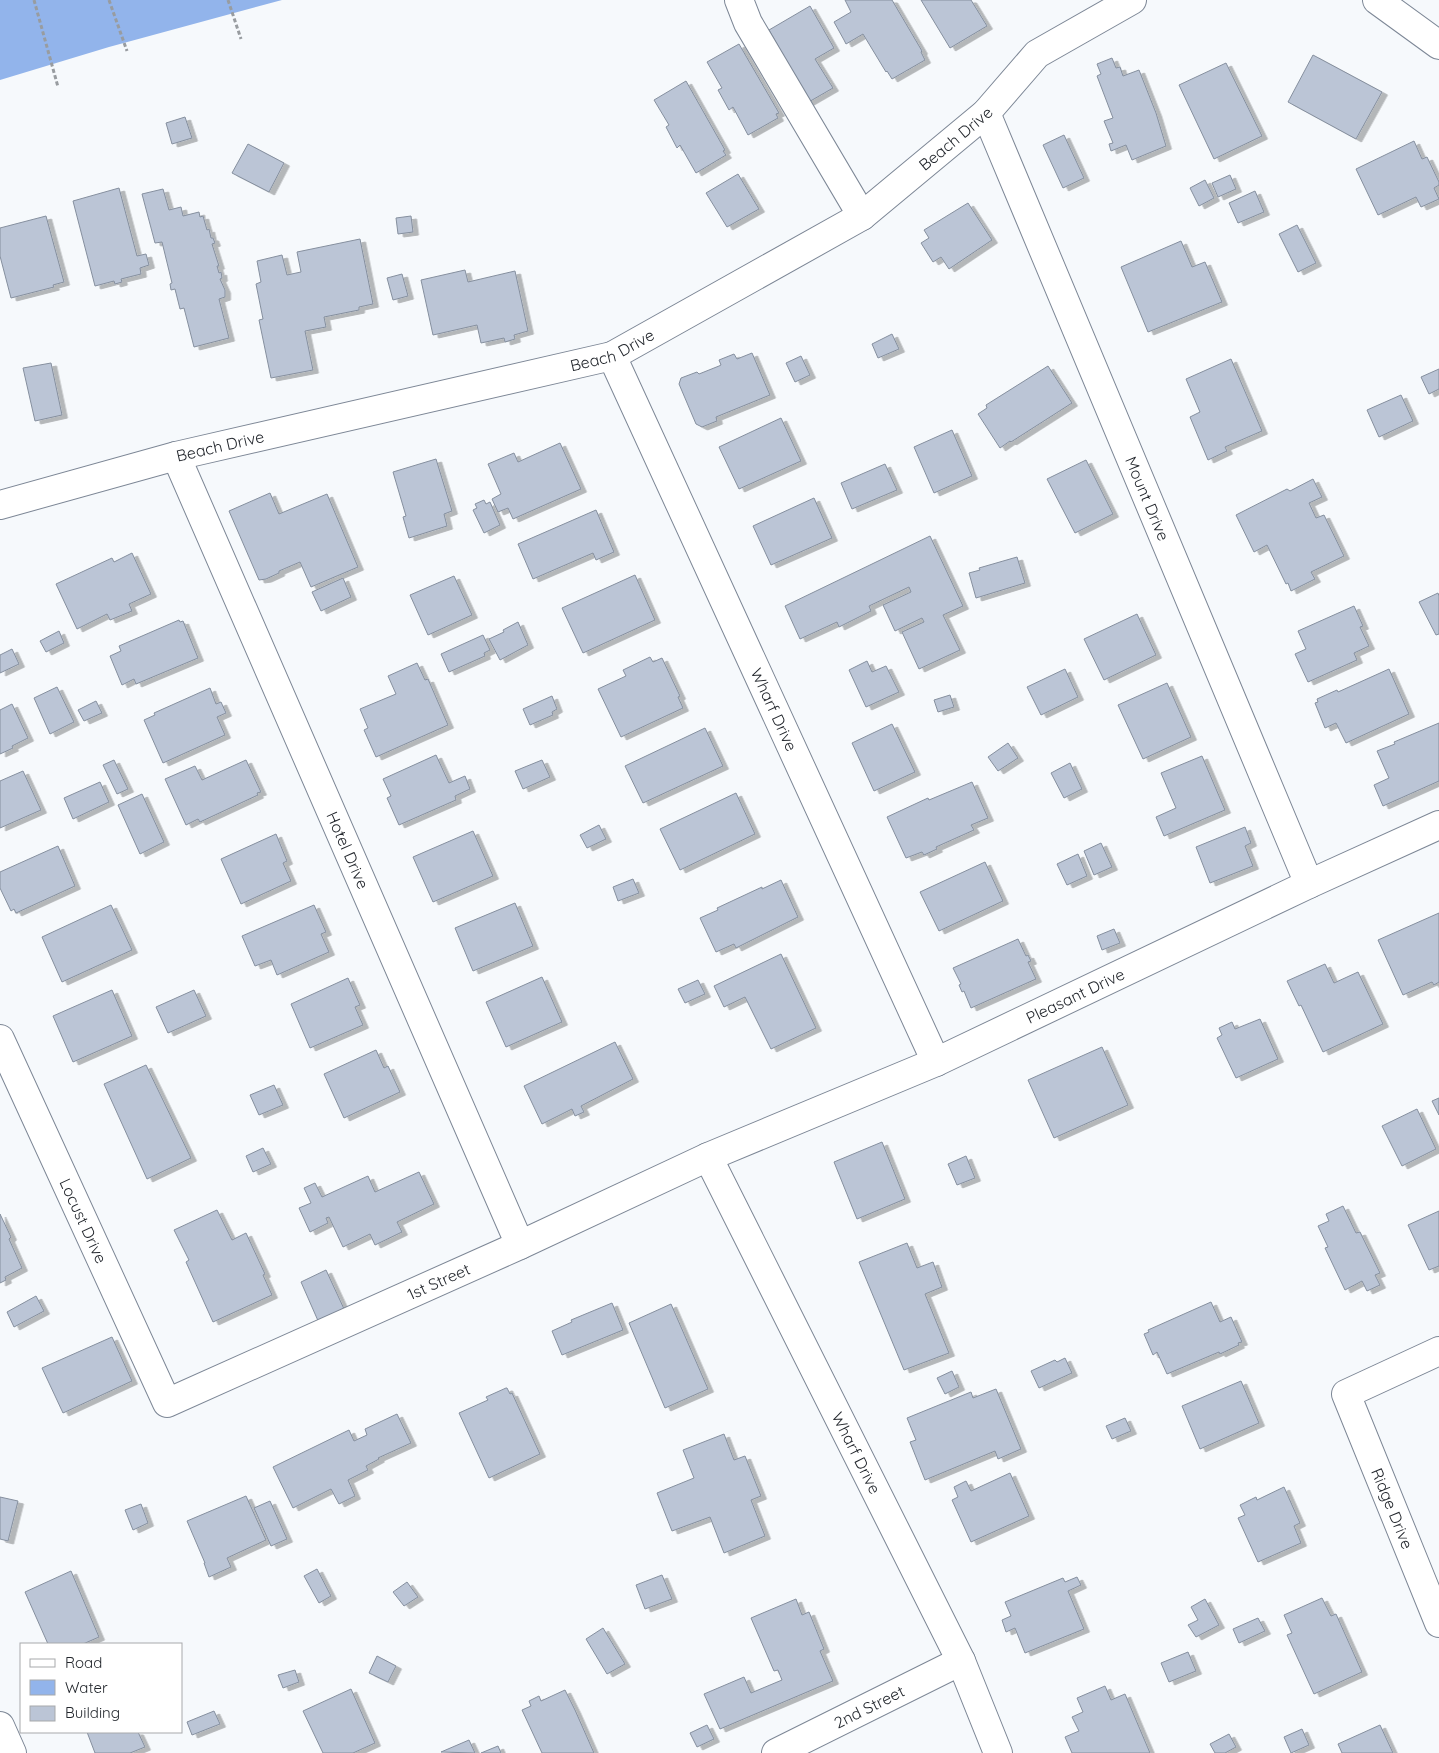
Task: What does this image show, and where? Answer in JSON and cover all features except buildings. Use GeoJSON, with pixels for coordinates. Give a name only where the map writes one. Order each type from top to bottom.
{"type":"FeatureCollection","features":[{"type":"Feature","properties":{"kind":"street"},"geometry":{"type":"LineString","coordinates":[[739,0],[748,22],[862,216]]}},
{"type":"Feature","properties":{"kind":"street","name":"Beach Drive"},"geometry":{"type":"LineString","coordinates":[[0,506],[176,456],[612,356],[862,216],[986,113],[1037,54],[1132,0]]}},
{"type":"Feature","properties":{"kind":"street"},"geometry":{"type":"LineString","coordinates":[[1377,0],[1439,45]]}},
{"type":"Feature","properties":{"kind":"street","name":"Mount Drive"},"geometry":{"type":"LineString","coordinates":[[986,113],[1309,884]]}},
{"type":"Feature","properties":{"kind":"street","name":"Wharf Drive"},"geometry":{"type":"LineString","coordinates":[[612,356],[936,1062]]}},
{"type":"Feature","properties":{"kind":"street","name":"Hotel Drive"},"geometry":{"type":"LineString","coordinates":[[176,456],[520,1244]]}},
{"type":"Feature","properties":{"kind":"street","name":"Pleasant Drive"},"geometry":{"type":"LineString","coordinates":[[708,1157],[936,1062],[1309,884],[1439,825]]}},
{"type":"Feature","properties":{"kind":"street","name":"Locust Drive"},"geometry":{"type":"LineString","coordinates":[[0,1039],[167,1403]]}},
{"type":"Feature","properties":{"kind":"street","name":"Wharf Drive"},"geometry":{"type":"LineString","coordinates":[[708,1157],[961,1661],[998,1753]]}},
{"type":"Feature","properties":{"kind":"street","name":"1st Street"},"geometry":{"type":"LineString","coordinates":[[167,1403],[708,1157]]}},
{"type":"Feature","properties":{"kind":"street","name":"Ridge Drive"},"geometry":{"type":"LineString","coordinates":[[1439,1351],[1346,1394],[1439,1623]]}},
{"type":"Feature","properties":{"kind":"street","name":"2nd Street"},"geometry":{"type":"LineString","coordinates":[[776,1753],[961,1661]]}},
{"type":"Feature","properties":{"kind":"street"},"geometry":{"type":"LineString","coordinates":[[0,1726],[12,1753]]}},
{"type":"Feature","properties":{"kind":"path"},"geometry":{"type":"LineString","coordinates":[[34,0],[58,87]]}},
{"type":"Feature","properties":{"kind":"path"},"geometry":{"type":"LineString","coordinates":[[109,0],[127,51]]}},
{"type":"Feature","properties":{"kind":"path"},"geometry":{"type":"LineString","coordinates":[[228,0],[241,40]]}},
{"type":"Feature","properties":{"kind":"water"},"geometry":{"type":"Polygon","coordinates":[[[0,0],[282,0],[109,47],[0,80],[0,0]]]}}]}
